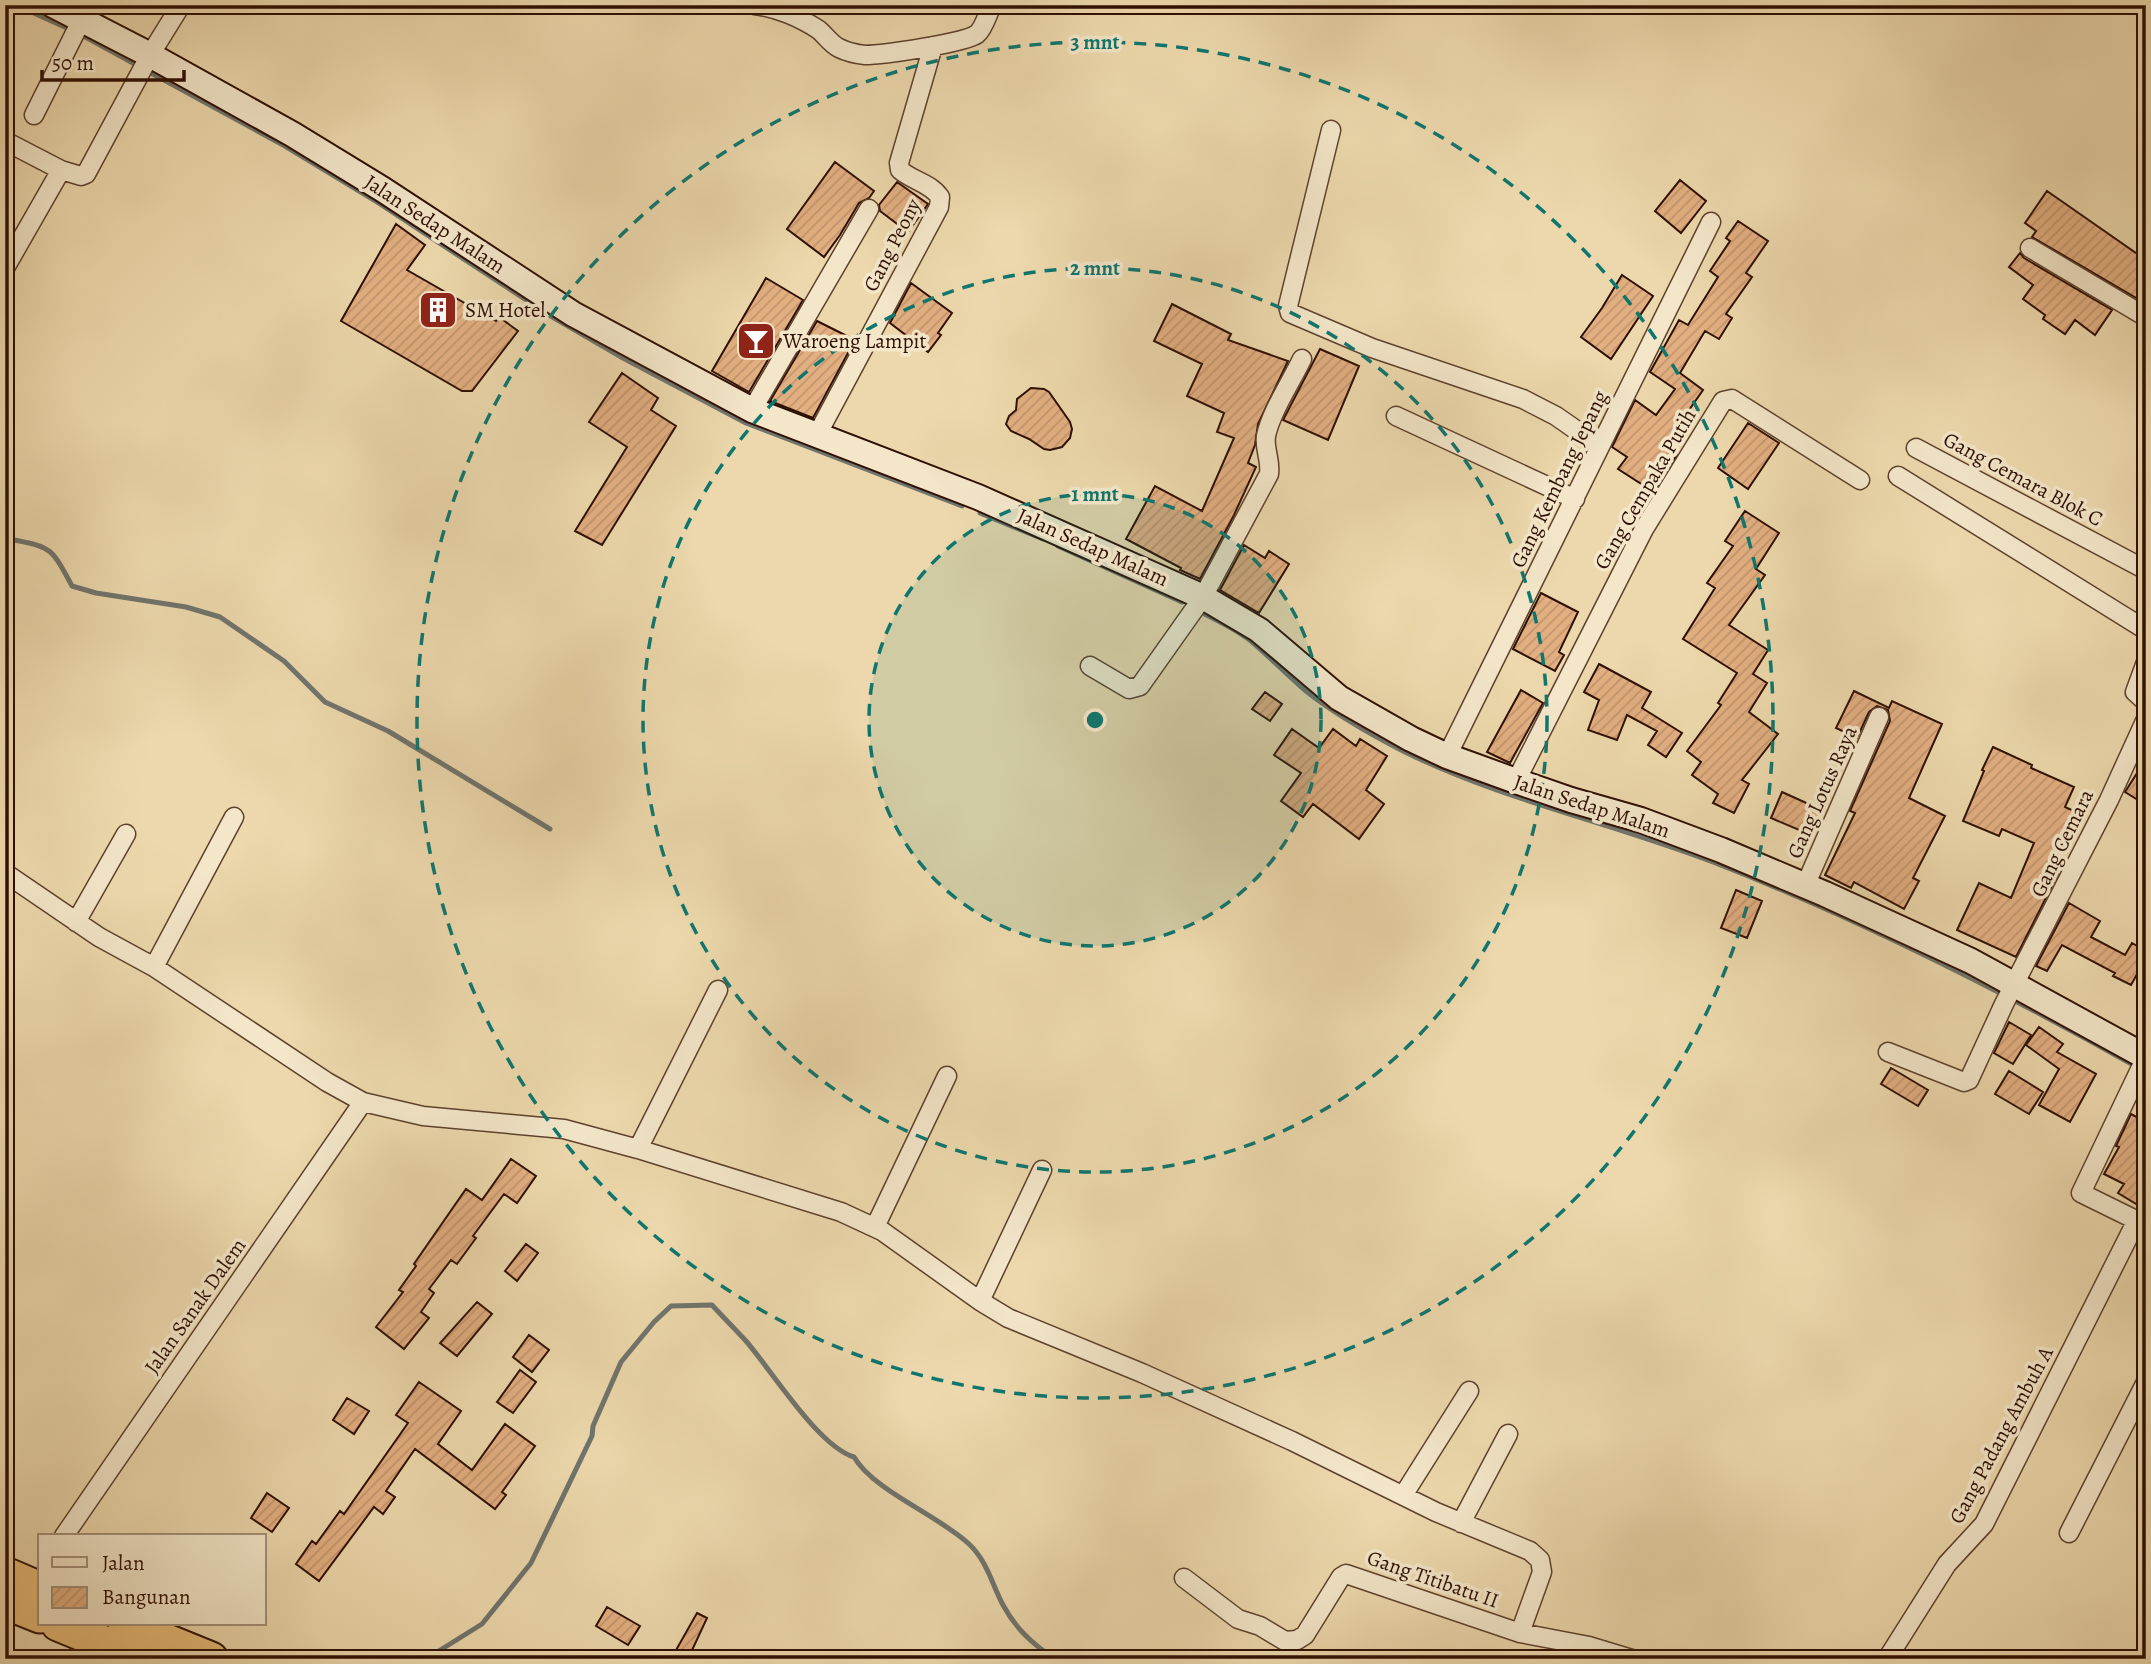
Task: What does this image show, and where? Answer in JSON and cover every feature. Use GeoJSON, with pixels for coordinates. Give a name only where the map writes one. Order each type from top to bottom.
{"type":"FeatureCollection","features":[{"type":"Feature","properties":{"kind":"highway"},"geometry":{"type":"LineString","coordinates":[[64,1626],[132,1649],[211,1659]]}},
{"type":"Feature","properties":{"kind":"street","name":"Jalan Sedap Malam"},"geometry":{"type":"LineString","coordinates":[[53,5],[77,30],[304,141],[382,188],[573,314],[751,410],[1024,516],[1196,607],[1259,630],[1339,698],[1371,718],[1447,756],[1571,800],[1641,820],[1721,850],[1961,956],[2009,994],[2143,1064]]}},
{"type":"Feature","properties":{"kind":"street"},"geometry":{"type":"LineString","coordinates":[[5,141],[61,170],[81,176],[86,174],[144,65],[181,5]]}},
{"type":"Feature","properties":{"kind":"street"},"geometry":{"type":"LineString","coordinates":[[754,5],[795,17],[820,31],[837,48],[854,54],[881,54],[933,46],[978,33],[992,5]]}},
{"type":"Feature","properties":{"kind":"street"},"geometry":{"type":"LineString","coordinates":[[34,115],[77,30]]}},
{"type":"Feature","properties":{"kind":"street","name":"Gang Peony"},"geometry":{"type":"LineString","coordinates":[[817,435],[939,207],[940,197],[934,188],[906,176],[900,170],[899,163],[933,46]]}},
{"type":"Feature","properties":{"kind":"street"},"geometry":{"type":"LineString","coordinates":[[1331,130],[1288,306],[1290,313],[1372,348],[1522,399],[1556,416],[1599,446]]}},
{"type":"Feature","properties":{"kind":"street"},"geometry":{"type":"LineString","coordinates":[[5,268],[61,170]]}},
{"type":"Feature","properties":{"kind":"street"},"geometry":{"type":"LineString","coordinates":[[751,410],[869,209]]}},
{"type":"Feature","properties":{"kind":"street","name":"Gang Kembang Jepang"},"geometry":{"type":"LineString","coordinates":[[1447,756],[1711,222]]}},
{"type":"Feature","properties":{"kind":"street"},"geometry":{"type":"LineString","coordinates":[[2030,248],[2146,317]]}},
{"type":"Feature","properties":{"kind":"street"},"geometry":{"type":"LineString","coordinates":[[1090,666],[1129,689],[1135,689],[1140,686],[1196,607],[1269,474],[1271,462],[1265,440],[1302,359]]}},
{"type":"Feature","properties":{"kind":"street","name":"Gang Cempaka Putih"},"geometry":{"type":"LineString","coordinates":[[1516,781],[1644,529],[1723,401],[1732,399],[1860,480]]}},
{"type":"Feature","properties":{"kind":"street"},"geometry":{"type":"LineString","coordinates":[[1395,416],[1575,499]]}},
{"type":"Feature","properties":{"kind":"street","name":"Gang Cemara Blok C"},"geometry":{"type":"LineString","coordinates":[[1916,448],[2146,570]]}},
{"type":"Feature","properties":{"kind":"street"},"geometry":{"type":"LineString","coordinates":[[1898,476],[2146,629]]}},
{"type":"Feature","properties":{"kind":"street"},"geometry":{"type":"LineString","coordinates":[[2146,662],[2135,692],[2146,702]]}},
{"type":"Feature","properties":{"kind":"street","name":"Gang Lotus Raya"},"geometry":{"type":"LineString","coordinates":[[1805,886],[1879,717]]}},
{"type":"Feature","properties":{"kind":"street","name":"Gang Cemara"},"geometry":{"type":"LineString","coordinates":[[1888,1052],[1965,1082],[1969,1080],[2009,994],[2109,800],[2146,719]]}},
{"type":"Feature","properties":{"kind":"street"},"geometry":{"type":"LineString","coordinates":[[154,967],[234,817]]}},
{"type":"Feature","properties":{"kind":"street"},"geometry":{"type":"LineString","coordinates":[[76,922],[126,834]]}},
{"type":"Feature","properties":{"kind":"street"},"geometry":{"type":"LineString","coordinates":[[5,873],[76,922],[154,967],[327,1082],[363,1102],[423,1116],[564,1129],[841,1212],[875,1227],[980,1301],[1033,1330],[1142,1373],[1461,1522],[1530,1551],[1540,1560],[1542,1572],[1520,1633]]}},
{"type":"Feature","properties":{"kind":"street"},"geometry":{"type":"LineString","coordinates":[[638,1149],[718,990]]}},
{"type":"Feature","properties":{"kind":"street"},"geometry":{"type":"LineString","coordinates":[[2141,1222],[2081,1193],[2143,1064]]}},
{"type":"Feature","properties":{"kind":"street"},"geometry":{"type":"LineString","coordinates":[[875,1227],[947,1076]]}},
{"type":"Feature","properties":{"kind":"street","name":"Jalan Sanak Dalem"},"geometry":{"type":"LineString","coordinates":[[65,1534],[363,1102]]}},
{"type":"Feature","properties":{"kind":"street"},"geometry":{"type":"LineString","coordinates":[[980,1301],[1042,1170]]}},
{"type":"Feature","properties":{"kind":"street","name":"Gang Padang Ambuh A"},"geometry":{"type":"LineString","coordinates":[[1887,1659],[1947,1564],[1984,1524],[2141,1222]]}},
{"type":"Feature","properties":{"kind":"street"},"geometry":{"type":"LineString","coordinates":[[2069,1533],[2146,1382]]}},
{"type":"Feature","properties":{"kind":"street"},"geometry":{"type":"LineString","coordinates":[[1404,1494],[1469,1391]]}},
{"type":"Feature","properties":{"kind":"street"},"geometry":{"type":"LineString","coordinates":[[1461,1522],[1508,1434]]}},
{"type":"Feature","properties":{"kind":"street","name":"Gang Titibatu II"},"geometry":{"type":"LineString","coordinates":[[1184,1578],[1238,1619],[1260,1626],[1285,1641],[1297,1640],[1305,1635],[1341,1577],[1346,1574],[1520,1633],[1589,1646],[1632,1659]]}},
{"type":"Feature","properties":{"kind":"building"},"geometry":{"type":"Polygon","coordinates":[[[835,162],[874,191],[869,198],[859,203],[824,257],[787,229],[835,162]]]}},
{"type":"Feature","properties":{"kind":"building"},"geometry":{"type":"Polygon","coordinates":[[[1680,180],[1706,201],[1681,233],[1655,211],[1680,180]]]}},
{"type":"Feature","properties":{"kind":"building"},"geometry":{"type":"Polygon","coordinates":[[[897,182],[928,204],[908,232],[880,211],[879,205],[897,182]]]}},
{"type":"Feature","properties":{"kind":"building"},"geometry":{"type":"Polygon","coordinates":[[[2047,191],[2146,260],[2146,289],[2138,299],[2032,237],[2036,231],[2025,223],[2047,191]]]}},
{"type":"Feature","properties":{"kind":"building"},"geometry":{"type":"Polygon","coordinates":[[[1738,221],[1768,241],[1746,273],[1752,277],[1726,314],[1732,318],[1719,339],[1705,331],[1680,373],[1703,390],[1664,446],[1677,455],[1654,492],[1618,469],[1627,457],[1612,447],[1635,400],[1656,415],[1675,389],[1650,372],[1679,320],[1688,325],[1718,277],[1710,271],[1730,241],[1726,238],[1738,221]]]}},
{"type":"Feature","properties":{"kind":"building"},"geometry":{"type":"Polygon","coordinates":[[[396,224],[425,245],[407,270],[496,321],[499,317],[518,331],[472,391],[462,391],[341,321],[396,224]]]}},
{"type":"Feature","properties":{"kind":"building"},"geometry":{"type":"Polygon","coordinates":[[[2020,253],[2024,258],[2112,310],[2095,335],[2075,320],[2065,334],[2043,319],[2045,315],[2023,299],[2033,285],[2009,267],[2020,253]]]}},
{"type":"Feature","properties":{"kind":"building"},"geometry":{"type":"Polygon","coordinates":[[[1622,275],[1653,296],[1611,359],[1581,337],[1622,275]]]}},
{"type":"Feature","properties":{"kind":"building","name":"Waroeng Lampit"},"geometry":{"type":"Polygon","coordinates":[[[766,278],[803,300],[749,392],[712,371],[766,278]]]}},
{"type":"Feature","properties":{"kind":"building"},"geometry":{"type":"Polygon","coordinates":[[[911,283],[952,313],[938,333],[941,335],[928,352],[890,323],[911,283]]]}},
{"type":"Feature","properties":{"kind":"building"},"geometry":{"type":"Polygon","coordinates":[[[1172,304],[1231,334],[1228,340],[1288,361],[1258,424],[1255,445],[1248,463],[1256,467],[1200,579],[1126,539],[1155,486],[1202,511],[1234,438],[1217,432],[1224,413],[1187,396],[1202,364],[1154,341],[1172,304]]]}},
{"type":"Feature","properties":{"kind":"building"},"geometry":{"type":"Polygon","coordinates":[[[817,321],[855,340],[813,418],[770,401],[817,321]]]}},
{"type":"Feature","properties":{"kind":"building"},"geometry":{"type":"Polygon","coordinates":[[[1320,349],[1359,366],[1328,440],[1283,420],[1320,349]]]}},
{"type":"Feature","properties":{"kind":"building"},"geometry":{"type":"Polygon","coordinates":[[[622,373],[658,398],[651,410],[676,426],[602,545],[575,531],[627,447],[589,422],[622,373]]]}},
{"type":"Feature","properties":{"kind":"building"},"geometry":{"type":"Polygon","coordinates":[[[1031,388],[1049,392],[1070,422],[1070,438],[1062,447],[1044,449],[1011,431],[1006,424],[1009,416],[1016,410],[1017,399],[1031,388]]]}},
{"type":"Feature","properties":{"kind":"building"},"geometry":{"type":"Polygon","coordinates":[[[1748,423],[1779,443],[1748,489],[1718,468],[1748,423]]]}},
{"type":"Feature","properties":{"kind":"building"},"geometry":{"type":"Polygon","coordinates":[[[1745,511],[1779,533],[1756,569],[1765,575],[1729,625],[1768,650],[1753,674],[1767,683],[1749,712],[1778,734],[1742,780],[1749,784],[1734,813],[1713,803],[1718,794],[1692,775],[1701,762],[1687,751],[1721,705],[1718,703],[1737,673],[1683,639],[1715,588],[1707,583],[1733,546],[1725,541],[1745,511]]]}},
{"type":"Feature","properties":{"kind":"building"},"geometry":{"type":"Polygon","coordinates":[[[1244,545],[1265,558],[1269,551],[1289,564],[1259,613],[1220,590],[1244,545]]]}},
{"type":"Feature","properties":{"kind":"building"},"geometry":{"type":"Polygon","coordinates":[[[1541,593],[1578,612],[1559,652],[1564,655],[1555,671],[1513,649],[1541,593]]]}},
{"type":"Feature","properties":{"kind":"building"},"geometry":{"type":"Polygon","coordinates":[[[1599,664],[1651,692],[1642,708],[1682,733],[1666,757],[1648,745],[1657,731],[1627,715],[1617,740],[1588,730],[1599,700],[1584,692],[1599,664]]]}},
{"type":"Feature","properties":{"kind":"building"},"geometry":{"type":"Polygon","coordinates":[[[1521,690],[1543,703],[1510,763],[1487,752],[1521,690]]]}},
{"type":"Feature","properties":{"kind":"building"},"geometry":{"type":"Polygon","coordinates":[[[1854,691],[1889,708],[1892,701],[1942,724],[1909,798],[1945,816],[1913,878],[1919,881],[1904,909],[1854,882],[1851,888],[1825,875],[1855,813],[1850,811],[1890,721],[1888,710],[1877,706],[1869,712],[1857,738],[1836,728],[1854,691]]]}},
{"type":"Feature","properties":{"kind":"building"},"geometry":{"type":"Polygon","coordinates":[[[1265,692],[1282,704],[1270,721],[1252,709],[1265,692]]]}},
{"type":"Feature","properties":{"kind":"building"},"geometry":{"type":"Polygon","coordinates":[[[1292,729],[1319,748],[1333,729],[1356,746],[1360,739],[1387,756],[1366,790],[1384,804],[1359,839],[1313,804],[1303,817],[1281,801],[1301,773],[1274,755],[1292,729]]]}},
{"type":"Feature","properties":{"kind":"building"},"geometry":{"type":"Polygon","coordinates":[[[1993,747],[2074,787],[2065,807],[2076,812],[2050,871],[2058,874],[2016,957],[1957,930],[1979,883],[2011,898],[2034,843],[2002,829],[1999,836],[1963,821],[1993,747]]]}},
{"type":"Feature","properties":{"kind":"building"},"geometry":{"type":"Polygon","coordinates":[[[2146,759],[2146,805],[2125,792],[2146,759]]]}},
{"type":"Feature","properties":{"kind":"building"},"geometry":{"type":"Polygon","coordinates":[[[1782,792],[1822,810],[1811,835],[1771,818],[1782,792]]]}},
{"type":"Feature","properties":{"kind":"building"},"geometry":{"type":"Polygon","coordinates":[[[1736,890],[1762,901],[1747,938],[1721,928],[1736,890]]]}},
{"type":"Feature","properties":{"kind":"building"},"geometry":{"type":"Polygon","coordinates":[[[2069,903],[2100,921],[2091,937],[2125,955],[2132,943],[2146,951],[2146,958],[2131,985],[2113,976],[2115,973],[2062,945],[2047,971],[2036,966],[2069,903]]]}},
{"type":"Feature","properties":{"kind":"building"},"geometry":{"type":"Polygon","coordinates":[[[2009,1022],[2031,1035],[2013,1064],[1994,1053],[2009,1022]]]}},
{"type":"Feature","properties":{"kind":"building"},"geometry":{"type":"Polygon","coordinates":[[[2039,1027],[2063,1044],[2057,1052],[2096,1074],[2070,1122],[2039,1105],[2059,1069],[2026,1045],[2039,1027]]]}},
{"type":"Feature","properties":{"kind":"building"},"geometry":{"type":"Polygon","coordinates":[[[1891,1068],[1928,1090],[1918,1106],[1881,1084],[1891,1068]]]}},
{"type":"Feature","properties":{"kind":"building"},"geometry":{"type":"Polygon","coordinates":[[[2009,1071],[2043,1092],[2029,1114],[1995,1094],[2009,1071]]]}},
{"type":"Feature","properties":{"kind":"building"},"geometry":{"type":"Polygon","coordinates":[[[2131,1114],[2146,1122],[2146,1210],[2118,1193],[2124,1184],[2104,1174],[2119,1147],[2116,1146],[2131,1114]]]}},
{"type":"Feature","properties":{"kind":"building"},"geometry":{"type":"Polygon","coordinates":[[[511,1159],[536,1176],[517,1203],[504,1194],[473,1236],[476,1238],[457,1264],[451,1260],[429,1289],[434,1293],[421,1312],[429,1318],[404,1349],[376,1327],[403,1292],[399,1290],[416,1266],[414,1264],[466,1189],[482,1200],[511,1159]]]}},
{"type":"Feature","properties":{"kind":"building"},"geometry":{"type":"Polygon","coordinates":[[[526,1244],[538,1253],[517,1281],[505,1271],[526,1244]]]}},
{"type":"Feature","properties":{"kind":"building"},"geometry":{"type":"Polygon","coordinates":[[[477,1302],[492,1314],[457,1356],[440,1343],[477,1302]]]}},
{"type":"Feature","properties":{"kind":"building"},"geometry":{"type":"Polygon","coordinates":[[[529,1335],[549,1350],[532,1372],[513,1357],[529,1335]]]}},
{"type":"Feature","properties":{"kind":"building"},"geometry":{"type":"Polygon","coordinates":[[[520,1370],[536,1382],[513,1413],[497,1402],[520,1370]]]}},
{"type":"Feature","properties":{"kind":"building"},"geometry":{"type":"Polygon","coordinates":[[[419,1382],[461,1411],[438,1444],[472,1470],[505,1424],[535,1446],[502,1492],[506,1495],[495,1509],[415,1449],[386,1491],[395,1497],[383,1514],[374,1507],[319,1581],[296,1564],[312,1541],[316,1544],[340,1511],[344,1514],[408,1423],[396,1415],[419,1382]]]}},
{"type":"Feature","properties":{"kind":"building"},"geometry":{"type":"Polygon","coordinates":[[[347,1398],[369,1411],[354,1434],[333,1420],[347,1398]]]}},
{"type":"Feature","properties":{"kind":"building"},"geometry":{"type":"Polygon","coordinates":[[[267,1493],[289,1508],[272,1532],[251,1518],[267,1493]]]}},
{"type":"Feature","properties":{"kind":"building"},"geometry":{"type":"Polygon","coordinates":[[[607,1607],[640,1626],[628,1645],[596,1626],[607,1607]]]}},
{"type":"Feature","properties":{"kind":"building"},"geometry":{"type":"Polygon","coordinates":[[[697,1613],[707,1618],[688,1659],[671,1659],[697,1613]]]}},
{"type":"Feature","properties":{"kind":"waterway"},"geometry":{"type":"LineString","coordinates":[[16,5],[78,33],[285,146],[374,200],[549,315],[623,358],[746,423],[962,506]]}},
{"type":"Feature","properties":{"kind":"waterway"},"geometry":{"type":"LineString","coordinates":[[980,513],[1043,539]]}},
{"type":"Feature","properties":{"kind":"waterway"},"geometry":{"type":"LineString","coordinates":[[5,538],[47,550],[58,562],[72,586],[96,593],[186,607],[220,617],[284,661],[325,702],[388,731],[550,829]]}},
{"type":"Feature","properties":{"kind":"waterway"},"geometry":{"type":"LineString","coordinates":[[1058,546],[1182,602]]}},
{"type":"Feature","properties":{"kind":"waterway"},"geometry":{"type":"LineString","coordinates":[[1201,612],[1245,637],[1329,708],[1405,752],[1519,798],[1713,862],[1822,907],[1981,983],[2137,1067]]}},
{"type":"Feature","properties":{"kind":"waterway"},"geometry":{"type":"LineString","coordinates":[[426,1659],[482,1624],[531,1563],[592,1436],[593,1426],[621,1362],[671,1306],[712,1305],[746,1341],[796,1406],[826,1438],[854,1457],[876,1481],[969,1544],[985,1565],[1013,1621],[1054,1659]]}},
{"type":"Feature","properties":{"kind":"place","name":"SM Hotel"},"geometry":{"type":"Point","coordinates":[438,310]}},
{"type":"Feature","properties":{"kind":"place","name":"Waroeng Lampit"},"geometry":{"type":"Point","coordinates":[756,341]}}]}
